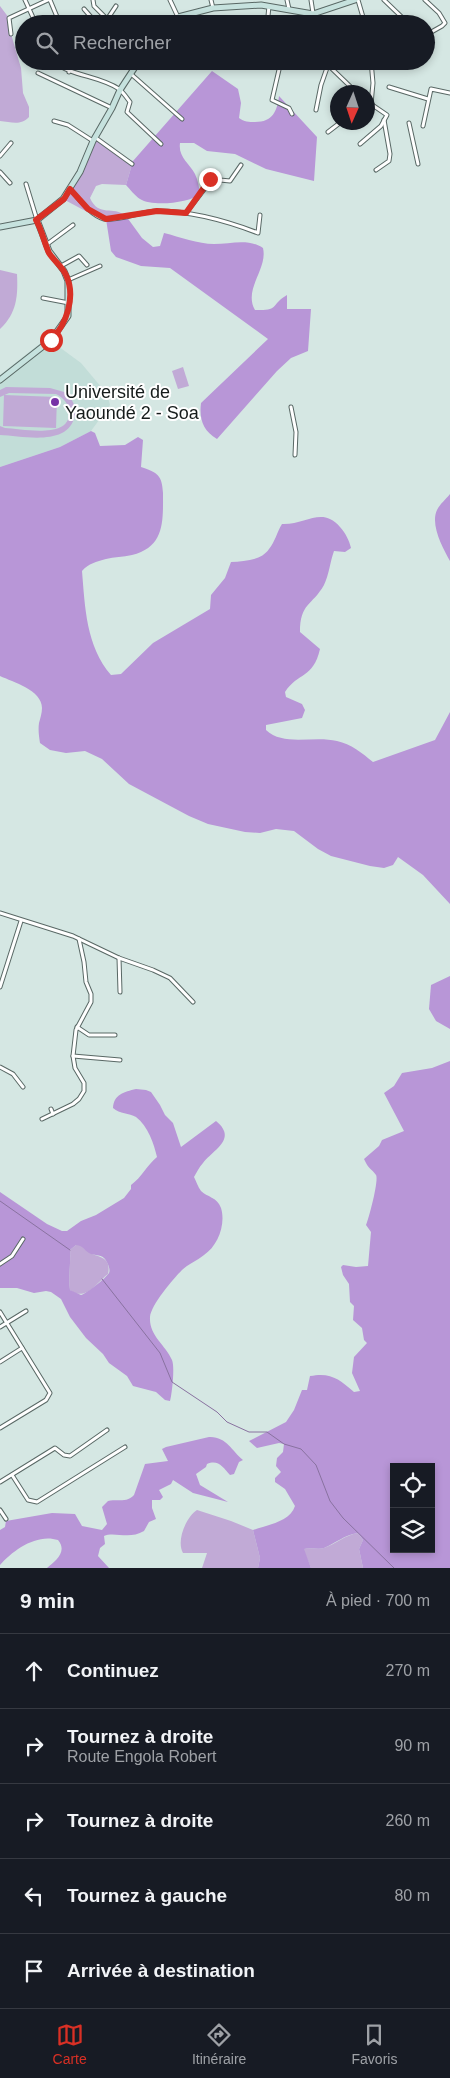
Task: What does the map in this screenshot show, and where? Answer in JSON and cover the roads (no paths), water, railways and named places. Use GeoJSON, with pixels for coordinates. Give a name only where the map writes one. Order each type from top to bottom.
{"type":"FeatureCollection","features":[{"type":"Feature","properties":{"kind":"street"},"geometry":{"type":"LineString","coordinates":[[26,0],[33,15]]}},
{"type":"Feature","properties":{"kind":"street"},"geometry":{"type":"LineString","coordinates":[[15,15],[49,0],[56,15]]}},
{"type":"Feature","properties":{"kind":"street"},"geometry":{"type":"LineString","coordinates":[[93,0],[94,6],[103,15]]}},
{"type":"Feature","properties":{"kind":"street"},"geometry":{"type":"LineString","coordinates":[[170,0],[177,15]]}},
{"type":"Feature","properties":{"kind":"street"},"geometry":{"type":"LineString","coordinates":[[211,0],[213,8]]}},
{"type":"Feature","properties":{"kind":"street"},"geometry":{"type":"LineString","coordinates":[[287,0],[289,10]]}},
{"type":"Feature","properties":{"kind":"street"},"geometry":{"type":"LineString","coordinates":[[311,0],[313,14]]}},
{"type":"Feature","properties":{"kind":"street"},"geometry":{"type":"LineString","coordinates":[[186,15],[241,3],[313,14],[356,0],[362,15]]}},
{"type":"Feature","properties":{"kind":"street"},"geometry":{"type":"LineString","coordinates":[[384,0],[400,15]]}},
{"type":"Feature","properties":{"kind":"street"},"geometry":{"type":"LineString","coordinates":[[425,0],[439,13],[445,23],[435,30]]}},
{"type":"Feature","properties":{"kind":"street"},"geometry":{"type":"LineString","coordinates":[[110,15],[116,6]]}},
{"type":"Feature","properties":{"kind":"street"},"geometry":{"type":"LineString","coordinates":[[268,15],[269,6]]}},
{"type":"Feature","properties":{"kind":"street"},"geometry":{"type":"LineString","coordinates":[[84,9],[89,15]]}},
{"type":"Feature","properties":{"kind":"street"},"geometry":{"type":"LineString","coordinates":[[11,34],[9,18],[15,15]]}},
{"type":"Feature","properties":{"kind":"street"},"geometry":{"type":"LineString","coordinates":[[66,70],[120,90],[130,102],[127,112],[162,144]]}},
{"type":"Feature","properties":{"kind":"street"},"geometry":{"type":"LineString","coordinates":[[0,227],[36,220],[64,199],[80,172],[94,139],[120,90],[133,70]]}},
{"type":"Feature","properties":{"kind":"street"},"geometry":{"type":"LineString","coordinates":[[279,70],[272,100],[289,108],[292,114]]}},
{"type":"Feature","properties":{"kind":"street"},"geometry":{"type":"LineString","coordinates":[[316,110],[321,85],[327,70]]}},
{"type":"Feature","properties":{"kind":"street"},"geometry":{"type":"LineString","coordinates":[[332,70],[348,85]]}},
{"type":"Feature","properties":{"kind":"street"},"geometry":{"type":"LineString","coordinates":[[372,70],[374,85]]}},
{"type":"Feature","properties":{"kind":"street"},"geometry":{"type":"LineString","coordinates":[[38,73],[112,108]]}},
{"type":"Feature","properties":{"kind":"street"},"geometry":{"type":"LineString","coordinates":[[131,74],[182,119]]}},
{"type":"Feature","properties":{"kind":"street"},"geometry":{"type":"LineString","coordinates":[[389,87],[428,99]]}},
{"type":"Feature","properties":{"kind":"street"},"geometry":{"type":"LineString","coordinates":[[423,126],[430,89],[450,93]]}},
{"type":"Feature","properties":{"kind":"street"},"geometry":{"type":"LineString","coordinates":[[360,144],[381,126],[387,115],[375,107]]}},
{"type":"Feature","properties":{"kind":"street"},"geometry":{"type":"LineString","coordinates":[[54,120],[94,139],[132,164]]}},
{"type":"Feature","properties":{"kind":"street"},"geometry":{"type":"LineString","coordinates":[[376,170],[389,161],[390,154],[384,120]]}},
{"type":"Feature","properties":{"kind":"street"},"geometry":{"type":"LineString","coordinates":[[409,123],[418,164]]}},
{"type":"Feature","properties":{"kind":"street"},"geometry":{"type":"LineString","coordinates":[[0,156],[11,143]]}},
{"type":"Feature","properties":{"kind":"street"},"geometry":{"type":"LineString","coordinates":[[210,179],[230,181],[241,165]]}},
{"type":"Feature","properties":{"kind":"street"},"geometry":{"type":"LineString","coordinates":[[0,172],[10,183]]}},
{"type":"Feature","properties":{"kind":"street"},"geometry":{"type":"LineString","coordinates":[[186,213],[213,173]]}},
{"type":"Feature","properties":{"kind":"street"},"geometry":{"type":"LineString","coordinates":[[0,380],[54,338],[66,321],[69,303],[68,280],[46,245],[36,220],[26,184]]}},
{"type":"Feature","properties":{"kind":"street"},"geometry":{"type":"LineString","coordinates":[[70,189],[88,209],[106,219],[157,211],[186,213],[258,233],[260,215]]}},
{"type":"Feature","properties":{"kind":"street"},"geometry":{"type":"LineString","coordinates":[[46,245],[73,225]]}},
{"type":"Feature","properties":{"kind":"street"},"geometry":{"type":"LineString","coordinates":[[60,266],[79,256],[86,265]]}},
{"type":"Feature","properties":{"kind":"street"},"geometry":{"type":"LineString","coordinates":[[68,280],[100,266]]}},
{"type":"Feature","properties":{"kind":"street"},"geometry":{"type":"LineString","coordinates":[[43,298],[69,303]]}},
{"type":"Feature","properties":{"kind":"street"},"geometry":{"type":"LineString","coordinates":[[291,407],[296,432],[295,455]]}},
{"type":"Feature","properties":{"kind":"street"},"geometry":{"type":"LineString","coordinates":[[0,913],[78,938],[120,958],[149,968],[170,978],[193,1002]]}},
{"type":"Feature","properties":{"kind":"street"},"geometry":{"type":"LineString","coordinates":[[0,987],[22,921]]}},
{"type":"Feature","properties":{"kind":"street"},"geometry":{"type":"LineString","coordinates":[[41,1114],[43,1119],[73,1104],[80,1099],[84,1091],[84,1083],[75,1068],[73,1056],[77,1028],[92,998],[86,982],[84,962],[78,938]]}},
{"type":"Feature","properties":{"kind":"street"},"geometry":{"type":"LineString","coordinates":[[120,958],[120,992]]}},
{"type":"Feature","properties":{"kind":"street"},"geometry":{"type":"LineString","coordinates":[[77,1028],[89,1035],[115,1034]]}},
{"type":"Feature","properties":{"kind":"street"},"geometry":{"type":"LineString","coordinates":[[73,1056],[120,1060]]}},
{"type":"Feature","properties":{"kind":"street"},"geometry":{"type":"LineString","coordinates":[[0,1067],[13,1074],[23,1087]]}},
{"type":"Feature","properties":{"kind":"street"},"geometry":{"type":"LineString","coordinates":[[51,1109],[53,1114]]}},
{"type":"Feature","properties":{"kind":"street"},"geometry":{"type":"LineString","coordinates":[[0,1264],[12,1256],[23,1239]]}},
{"type":"Feature","properties":{"kind":"street"},"geometry":{"type":"LineString","coordinates":[[0,1327],[26,1311]]}},
{"type":"Feature","properties":{"kind":"street"},"geometry":{"type":"LineString","coordinates":[[0,1312],[49,1391],[50,1396],[0,1428]]}},
{"type":"Feature","properties":{"kind":"street"},"geometry":{"type":"LineString","coordinates":[[0,1362],[22,1348]]}},
{"type":"Feature","properties":{"kind":"street"},"geometry":{"type":"LineString","coordinates":[[0,1482],[55,1448],[64,1455],[70,1456],[107,1430]]}},
{"type":"Feature","properties":{"kind":"street"},"geometry":{"type":"LineString","coordinates":[[12,1475],[28,1500],[37,1502],[125,1447]]}},
{"type":"Feature","properties":{"kind":"street"},"geometry":{"type":"LineString","coordinates":[[0,1510],[6,1519]]}},
{"type":"Feature","properties":{"kind":"waterway"},"geometry":{"type":"LineString","coordinates":[[0,1201],[70,1250]]}},
{"type":"Feature","properties":{"kind":"waterway"},"geometry":{"type":"LineString","coordinates":[[102,1279],[160,1353],[172,1382],[217,1412],[227,1422],[249,1432],[267,1432],[284,1444],[301,1449],[316,1465],[330,1501],[343,1518],[394,1568]]}},
{"type":"Feature","properties":{"kind":"place","name":"Université de Yaoundé 2 - Soa"},"geometry":{"type":"Point","coordinates":[55,402]}}]}
